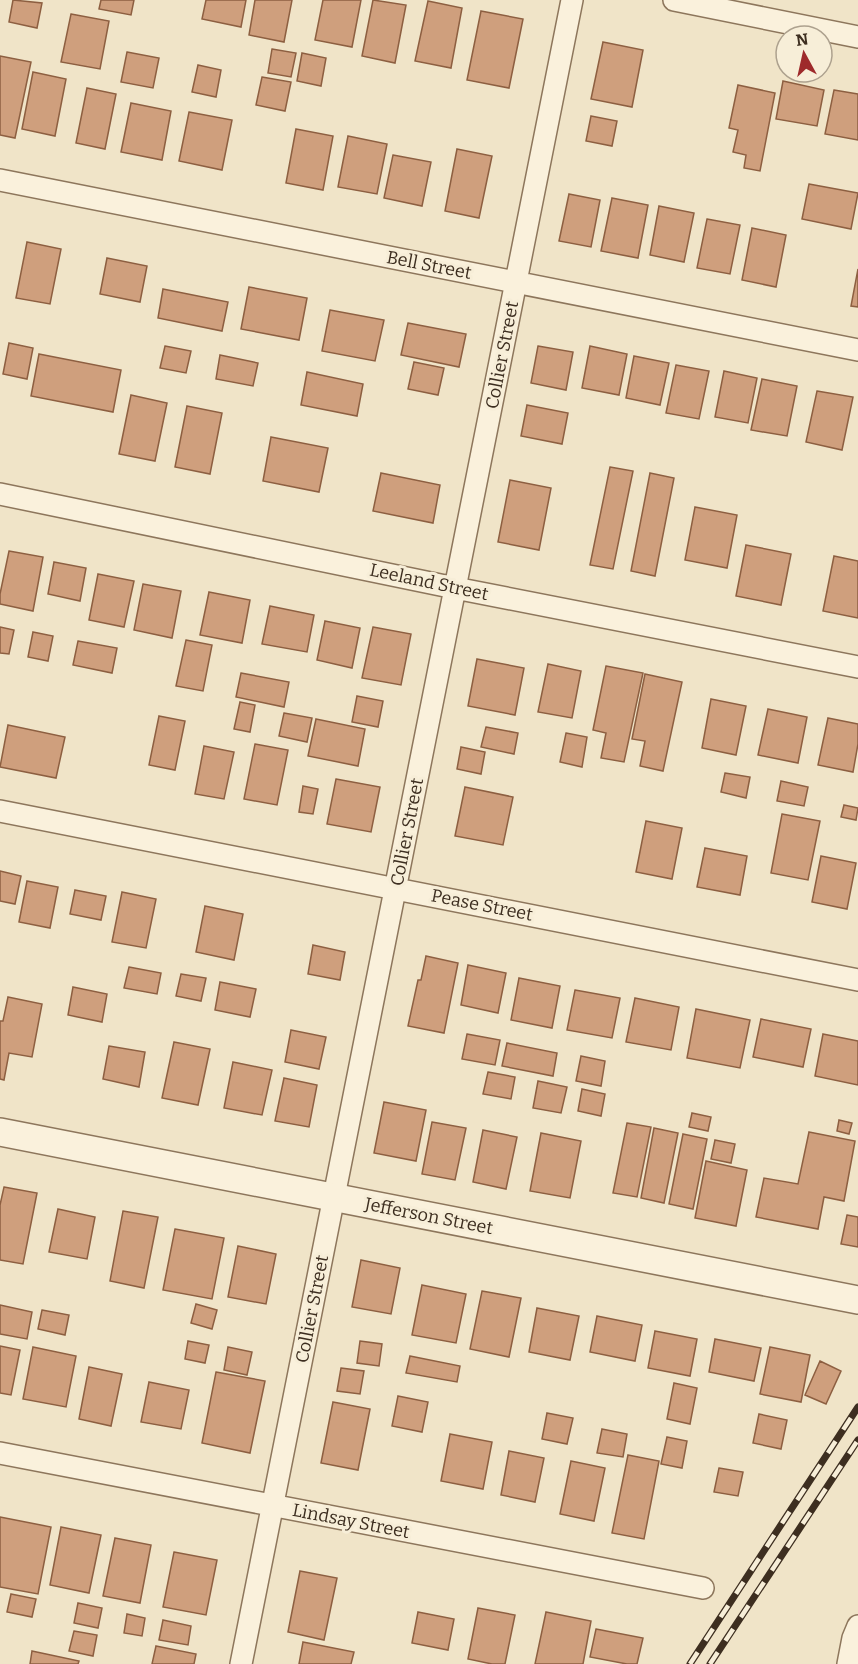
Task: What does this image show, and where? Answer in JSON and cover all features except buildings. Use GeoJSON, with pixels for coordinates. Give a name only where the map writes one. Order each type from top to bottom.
{"type":"FeatureCollection","features":[{"type":"Feature","properties":{"kind":"street","name":"Collier Street"},"geometry":{"type":"LineString","coordinates":[[241,1664],[572,0]]}},
{"type":"Feature","properties":{"kind":"street"},"geometry":{"type":"LineString","coordinates":[[674,0],[858,37]]}},
{"type":"Feature","properties":{"kind":"street","name":"Bell Street"},"geometry":{"type":"LineString","coordinates":[[0,180],[858,350]]}},
{"type":"Feature","properties":{"kind":"street","name":"Leeland Street"},"geometry":{"type":"LineString","coordinates":[[0,494],[455,588],[858,667]]}},
{"type":"Feature","properties":{"kind":"street","name":"Pease Street"},"geometry":{"type":"LineString","coordinates":[[0,811],[858,980]]}},
{"type":"Feature","properties":{"kind":"street","name":"Jefferson Street"},"geometry":{"type":"LineString","coordinates":[[0,1132],[858,1300]]}},
{"type":"Feature","properties":{"kind":"street","name":"Lindsay Street"},"geometry":{"type":"LineString","coordinates":[[0,1453],[703,1588]]}},
{"type":"Feature","properties":{"kind":"street"},"geometry":{"type":"LineString","coordinates":[[848,1664],[858,1626]]}},
{"type":"Feature","properties":{"kind":"railway"},"geometry":{"type":"LineString","coordinates":[[690,1664],[858,1407]]}},
{"type":"Feature","properties":{"kind":"railway"},"geometry":{"type":"LineString","coordinates":[[710,1664],[858,1440]]}}]}
